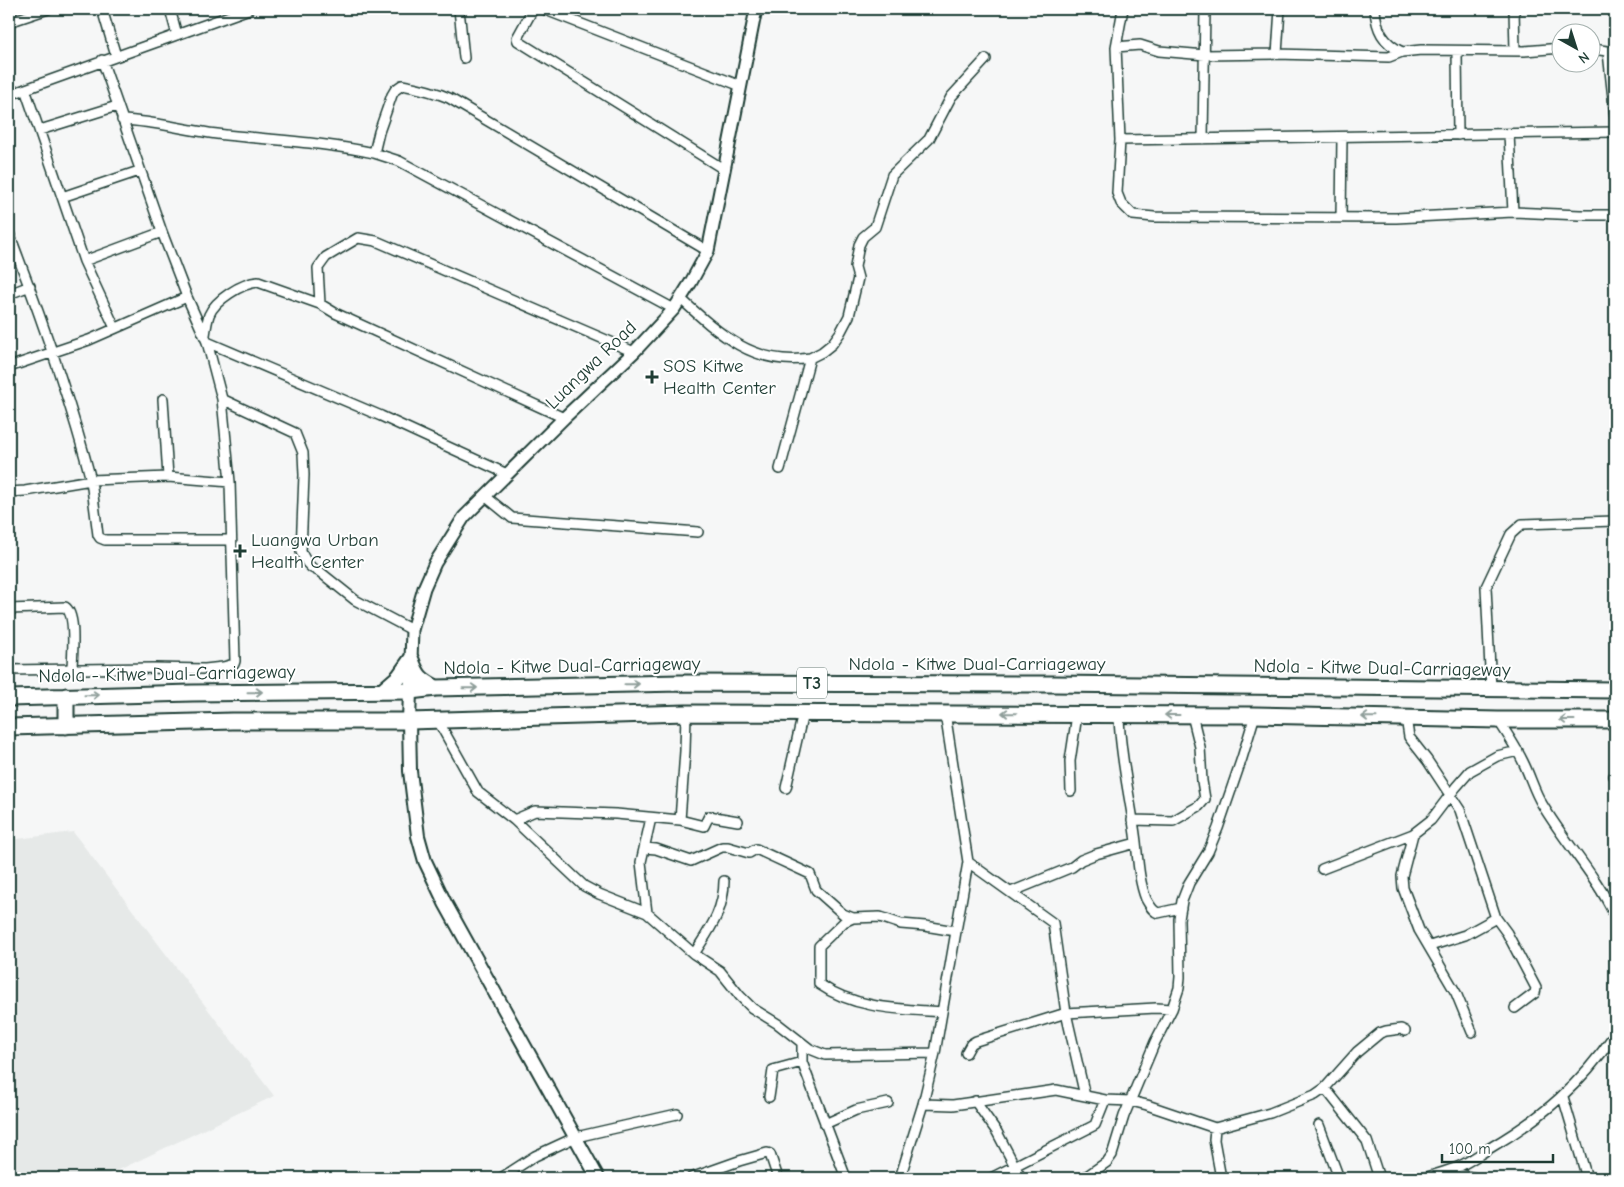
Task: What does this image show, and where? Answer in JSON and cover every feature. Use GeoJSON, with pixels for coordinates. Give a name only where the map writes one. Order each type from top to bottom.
{"type":"FeatureCollection","features":[{"type":"Feature","properties":{"kind":"highway"},"geometry":{"type":"LineString","coordinates":[[411,660],[416,674],[424,682],[436,688]]}},
{"type":"Feature","properties":{"kind":"highway"},"geometry":{"type":"LineString","coordinates":[[384,690],[399,677],[411,660]]}},
{"type":"Feature","properties":{"kind":"highway","name":"Ndola - Kitwe Dual-Carriageway"},"geometry":{"type":"LineString","coordinates":[[9,698],[719,683],[1053,684],[1615,690]]}},
{"type":"Feature","properties":{"kind":"highway"},"geometry":{"type":"LineString","coordinates":[[66,696],[66,726]]}},
{"type":"Feature","properties":{"kind":"highway","name":"T3"},"geometry":{"type":"LineString","coordinates":[[9,727],[232,721],[408,721],[686,713],[1255,715],[1498,720],[1615,720]]}},
{"type":"Feature","properties":{"kind":"main road","name":"Luangwa Road"},"geometry":{"type":"LineString","coordinates":[[410,691],[408,721],[410,771],[418,836],[425,861],[445,903],[598,1178]]}},
{"type":"Feature","properties":{"kind":"street"},"geometry":{"type":"LineString","coordinates":[[9,22],[48,9]]}},
{"type":"Feature","properties":{"kind":"street"},"geometry":{"type":"LineString","coordinates":[[102,9],[116,56]]}},
{"type":"Feature","properties":{"kind":"street"},"geometry":{"type":"LineString","coordinates":[[170,9],[177,35]]}},
{"type":"Feature","properties":{"kind":"street"},"geometry":{"type":"LineString","coordinates":[[9,95],[102,60],[249,9]]}},
{"type":"Feature","properties":{"kind":"street"},"geometry":{"type":"LineString","coordinates":[[460,9],[464,58]]}},
{"type":"Feature","properties":{"kind":"street"},"geometry":{"type":"LineString","coordinates":[[534,9],[517,38],[518,41],[725,170]]}},
{"type":"Feature","properties":{"kind":"street"},"geometry":{"type":"LineString","coordinates":[[543,9],[741,86]]}},
{"type":"Feature","properties":{"kind":"street","name":"Luangwa Road"},"geometry":{"type":"LineString","coordinates":[[410,691],[412,630],[424,588],[436,563],[464,517],[634,352],[678,304],[708,251],[756,9]]}},
{"type":"Feature","properties":{"kind":"street"},"geometry":{"type":"LineString","coordinates":[[1123,9],[1116,47],[1120,140],[1117,193],[1121,203],[1133,215],[1154,217],[1396,218],[1512,212],[1580,215],[1615,214]]}},
{"type":"Feature","properties":{"kind":"street"},"geometry":{"type":"LineString","coordinates":[[1203,139],[1205,9]]}},
{"type":"Feature","properties":{"kind":"street"},"geometry":{"type":"LineString","coordinates":[[1277,54],[1280,9]]}},
{"type":"Feature","properties":{"kind":"street"},"geometry":{"type":"LineString","coordinates":[[1375,9],[1381,35],[1387,42],[1402,52]]}},
{"type":"Feature","properties":{"kind":"street"},"geometry":{"type":"LineString","coordinates":[[1514,9],[1515,51]]}},
{"type":"Feature","properties":{"kind":"street"},"geometry":{"type":"LineString","coordinates":[[1116,47],[1140,45],[1159,51],[1205,55],[1277,54],[1390,57],[1402,52],[1421,50],[1456,52],[1552,49]]}},
{"type":"Feature","properties":{"kind":"street"},"geometry":{"type":"LineString","coordinates":[[1456,52],[1458,135]]}},
{"type":"Feature","properties":{"kind":"street"},"geometry":{"type":"LineString","coordinates":[[1612,52],[1615,117]]}},
{"type":"Feature","properties":{"kind":"street"},"geometry":{"type":"LineString","coordinates":[[122,120],[138,120],[201,132],[347,147],[399,161],[678,304],[744,349],[762,356],[797,360],[810,358],[822,352],[832,344],[840,333],[849,316],[858,278],[855,268],[859,245],[863,237],[874,227],[892,175],[929,139],[950,97],[986,59]]}},
{"type":"Feature","properties":{"kind":"street"},"geometry":{"type":"LineString","coordinates":[[9,670],[205,669],[223,668],[234,664],[235,661],[230,482],[222,399],[206,338],[187,297],[139,171],[102,60]]}},
{"type":"Feature","properties":{"kind":"street"},"geometry":{"type":"LineString","coordinates":[[374,153],[379,132],[395,90],[402,85],[433,91],[472,110],[708,251]]}},
{"type":"Feature","properties":{"kind":"street"},"geometry":{"type":"LineString","coordinates":[[25,89],[84,260],[115,328]]}},
{"type":"Feature","properties":{"kind":"street"},"geometry":{"type":"LineString","coordinates":[[40,130],[117,106]]}},
{"type":"Feature","properties":{"kind":"street"},"geometry":{"type":"LineString","coordinates":[[1120,140],[1615,132]]}},
{"type":"Feature","properties":{"kind":"street"},"geometry":{"type":"LineString","coordinates":[[1508,134],[1512,212]]}},
{"type":"Feature","properties":{"kind":"street"},"geometry":{"type":"LineString","coordinates":[[1341,218],[1342,137]]}},
{"type":"Feature","properties":{"kind":"street"},"geometry":{"type":"LineString","coordinates":[[62,197],[139,171]]}},
{"type":"Feature","properties":{"kind":"street"},"geometry":{"type":"LineString","coordinates":[[84,260],[162,232]]}},
{"type":"Feature","properties":{"kind":"street"},"geometry":{"type":"LineString","coordinates":[[9,233],[54,352],[78,430],[91,480],[98,535],[100,538],[105,540],[231,540]]}},
{"type":"Feature","properties":{"kind":"street"},"geometry":{"type":"LineString","coordinates":[[320,304],[318,268],[326,257],[358,238],[366,238],[634,352]]}},
{"type":"Feature","properties":{"kind":"street"},"geometry":{"type":"LineString","coordinates":[[206,338],[210,314],[216,306],[225,297],[250,283],[258,282],[320,304],[334,313],[564,418]]}},
{"type":"Feature","properties":{"kind":"street"},"geometry":{"type":"LineString","coordinates":[[9,294],[30,286]]}},
{"type":"Feature","properties":{"kind":"street"},"geometry":{"type":"LineString","coordinates":[[9,366],[89,340],[187,297]]}},
{"type":"Feature","properties":{"kind":"street"},"geometry":{"type":"LineString","coordinates":[[206,338],[507,474]]}},
{"type":"Feature","properties":{"kind":"street"},"geometry":{"type":"LineString","coordinates":[[780,469],[810,358]]}},
{"type":"Feature","properties":{"kind":"street"},"geometry":{"type":"LineString","coordinates":[[163,399],[168,477]]}},
{"type":"Feature","properties":{"kind":"street"},"geometry":{"type":"LineString","coordinates":[[222,399],[296,433],[303,453],[301,552],[307,563],[355,600],[412,630]]}},
{"type":"Feature","properties":{"kind":"street"},"geometry":{"type":"LineString","coordinates":[[9,492],[91,480],[168,477],[230,482]]}},
{"type":"Feature","properties":{"kind":"street"},"geometry":{"type":"LineString","coordinates":[[485,496],[512,518],[698,532]]}},
{"type":"Feature","properties":{"kind":"street"},"geometry":{"type":"LineString","coordinates":[[1491,689],[1486,587],[1511,534],[1522,524],[1615,521]]}},
{"type":"Feature","properties":{"kind":"street"},"geometry":{"type":"LineString","coordinates":[[9,609],[65,607],[69,609],[73,632],[72,670]]}},
{"type":"Feature","properties":{"kind":"street"},"geometry":{"type":"LineString","coordinates":[[680,820],[686,713]]}},
{"type":"Feature","properties":{"kind":"street"},"geometry":{"type":"LineString","coordinates":[[786,788],[803,713]]}},
{"type":"Feature","properties":{"kind":"street"},"geometry":{"type":"LineString","coordinates":[[900,1178],[923,1104],[935,1053],[968,862],[945,713]]}},
{"type":"Feature","properties":{"kind":"street"},"geometry":{"type":"LineString","coordinates":[[1071,791],[1070,761],[1077,715]]}},
{"type":"Feature","properties":{"kind":"street"},"geometry":{"type":"LineString","coordinates":[[1132,820],[1173,821],[1199,806],[1205,799],[1200,747],[1192,715]]}},
{"type":"Feature","properties":{"kind":"street"},"geometry":{"type":"LineString","coordinates":[[1084,1178],[1107,1162],[1112,1155],[1124,1116],[1155,1042],[1172,1009],[1179,988],[1180,977],[1179,919],[1181,908],[1190,883],[1208,852],[1218,828],[1255,715]]}},
{"type":"Feature","properties":{"kind":"street"},"geometry":{"type":"LineString","coordinates":[[1119,716],[1121,750],[1139,872],[1146,898],[1154,912],[1163,913],[1181,908]]}},
{"type":"Feature","properties":{"kind":"street"},"geometry":{"type":"LineString","coordinates":[[1406,718],[1407,735],[1427,760],[1460,810],[1496,918],[1510,939],[1536,988],[1535,993],[1515,1008]]}},
{"type":"Feature","properties":{"kind":"street"},"geometry":{"type":"LineString","coordinates":[[437,719],[476,789],[514,820],[584,886],[647,913],[694,954],[720,970],[752,1008],[810,1049],[825,1055],[935,1053]]}},
{"type":"Feature","properties":{"kind":"street"},"geometry":{"type":"LineString","coordinates":[[1498,720],[1518,751],[1541,803],[1559,832],[1601,888],[1614,911]]}},
{"type":"Feature","properties":{"kind":"street"},"geometry":{"type":"LineString","coordinates":[[1322,869],[1412,834],[1432,820],[1449,796],[1470,772],[1484,762],[1503,754],[1518,751]]}},
{"type":"Feature","properties":{"kind":"street"},"geometry":{"type":"LineString","coordinates":[[514,820],[535,811],[616,814],[680,820],[704,826],[709,816],[738,821]]}},
{"type":"Feature","properties":{"kind":"street"},"geometry":{"type":"LineString","coordinates":[[647,913],[641,862],[651,818]]}},
{"type":"Feature","properties":{"kind":"street"},"geometry":{"type":"LineString","coordinates":[[1412,834],[1402,876],[1403,888],[1420,930],[1456,993],[1472,1032]]}},
{"type":"Feature","properties":{"kind":"street"},"geometry":{"type":"LineString","coordinates":[[1011,892],[1072,867],[1081,860],[1096,854],[1136,843]]}},
{"type":"Feature","properties":{"kind":"street"},"geometry":{"type":"LineString","coordinates":[[645,848],[656,849],[691,860],[722,847],[749,853],[756,849],[810,874],[816,890],[843,914],[853,918],[880,918],[902,924],[955,930]]}},
{"type":"Feature","properties":{"kind":"street"},"geometry":{"type":"LineString","coordinates":[[968,862],[1053,924],[1066,1013],[1085,1096]]}},
{"type":"Feature","properties":{"kind":"street"},"geometry":{"type":"LineString","coordinates":[[694,954],[714,922],[724,896],[724,881]]}},
{"type":"Feature","properties":{"kind":"street"},"geometry":{"type":"LineString","coordinates":[[853,918],[844,922],[819,946],[819,984],[847,1000],[889,1007],[942,1012]]}},
{"type":"Feature","properties":{"kind":"street"},"geometry":{"type":"LineString","coordinates":[[1430,946],[1465,935],[1496,918]]}},
{"type":"Feature","properties":{"kind":"street"},"geometry":{"type":"LineString","coordinates":[[966,1053],[971,1044],[976,1041],[1066,1013],[1156,1008],[1172,1009]]}},
{"type":"Feature","properties":{"kind":"street"},"geometry":{"type":"LineString","coordinates":[[923,1104],[953,1105],[1049,1090],[1105,1100],[1147,1104],[1215,1128],[1270,1113],[1315,1094],[1325,1088],[1357,1052],[1380,1033],[1386,1030],[1401,1029],[1405,1031]]}},
{"type":"Feature","properties":{"kind":"street"},"geometry":{"type":"LineString","coordinates":[[1461,1173],[1500,1142],[1541,1115],[1563,1097],[1598,1059],[1615,1034]]}},
{"type":"Feature","properties":{"kind":"street"},"geometry":{"type":"LineString","coordinates":[[802,1043],[802,1062],[846,1178]]}},
{"type":"Feature","properties":{"kind":"street"},"geometry":{"type":"LineString","coordinates":[[770,1097],[773,1070],[802,1062]]}},
{"type":"Feature","properties":{"kind":"street"},"geometry":{"type":"LineString","coordinates":[[1325,1088],[1367,1141],[1379,1178]]}},
{"type":"Feature","properties":{"kind":"street"},"geometry":{"type":"LineString","coordinates":[[1563,1097],[1587,1178]]}},
{"type":"Feature","properties":{"kind":"street"},"geometry":{"type":"LineString","coordinates":[[991,1178],[1095,1125],[1105,1100]]}},
{"type":"Feature","properties":{"kind":"street"},"geometry":{"type":"LineString","coordinates":[[975,1101],[997,1132],[1021,1178]]}},
{"type":"Feature","properties":{"kind":"street"},"geometry":{"type":"LineString","coordinates":[[824,1124],[856,1110],[888,1103]]}},
{"type":"Feature","properties":{"kind":"street"},"geometry":{"type":"LineString","coordinates":[[501,1178],[534,1156],[576,1137],[678,1114]]}},
{"type":"Feature","properties":{"kind":"street"},"geometry":{"type":"LineString","coordinates":[[1319,1125],[1339,1178]]}},
{"type":"Feature","properties":{"kind":"street"},"geometry":{"type":"LineString","coordinates":[[1215,1128],[1214,1140],[1220,1178]]}},
{"type":"Feature","properties":{"kind":"street"},"geometry":{"type":"LineString","coordinates":[[691,1178],[768,1153],[778,1178]]}},
{"type":"Feature","properties":{"kind":"street"},"geometry":{"type":"LineString","coordinates":[[1424,1178],[1461,1173],[1476,1178]]}},
{"type":"Feature","properties":{"kind":"shaded area"},"geometry":{"type":"Polygon","coordinates":[[[73,832],[274,1096],[102,1178],[9,1178],[9,840],[73,832]]]}},
{"type":"Feature","properties":{"kind":"place","name":"SOS Kitwe Health Center"},"geometry":{"type":"Point","coordinates":[652,377]}},
{"type":"Feature","properties":{"kind":"place","name":"Luangwa Urban Health Center"},"geometry":{"type":"Point","coordinates":[240,551]}}]}
